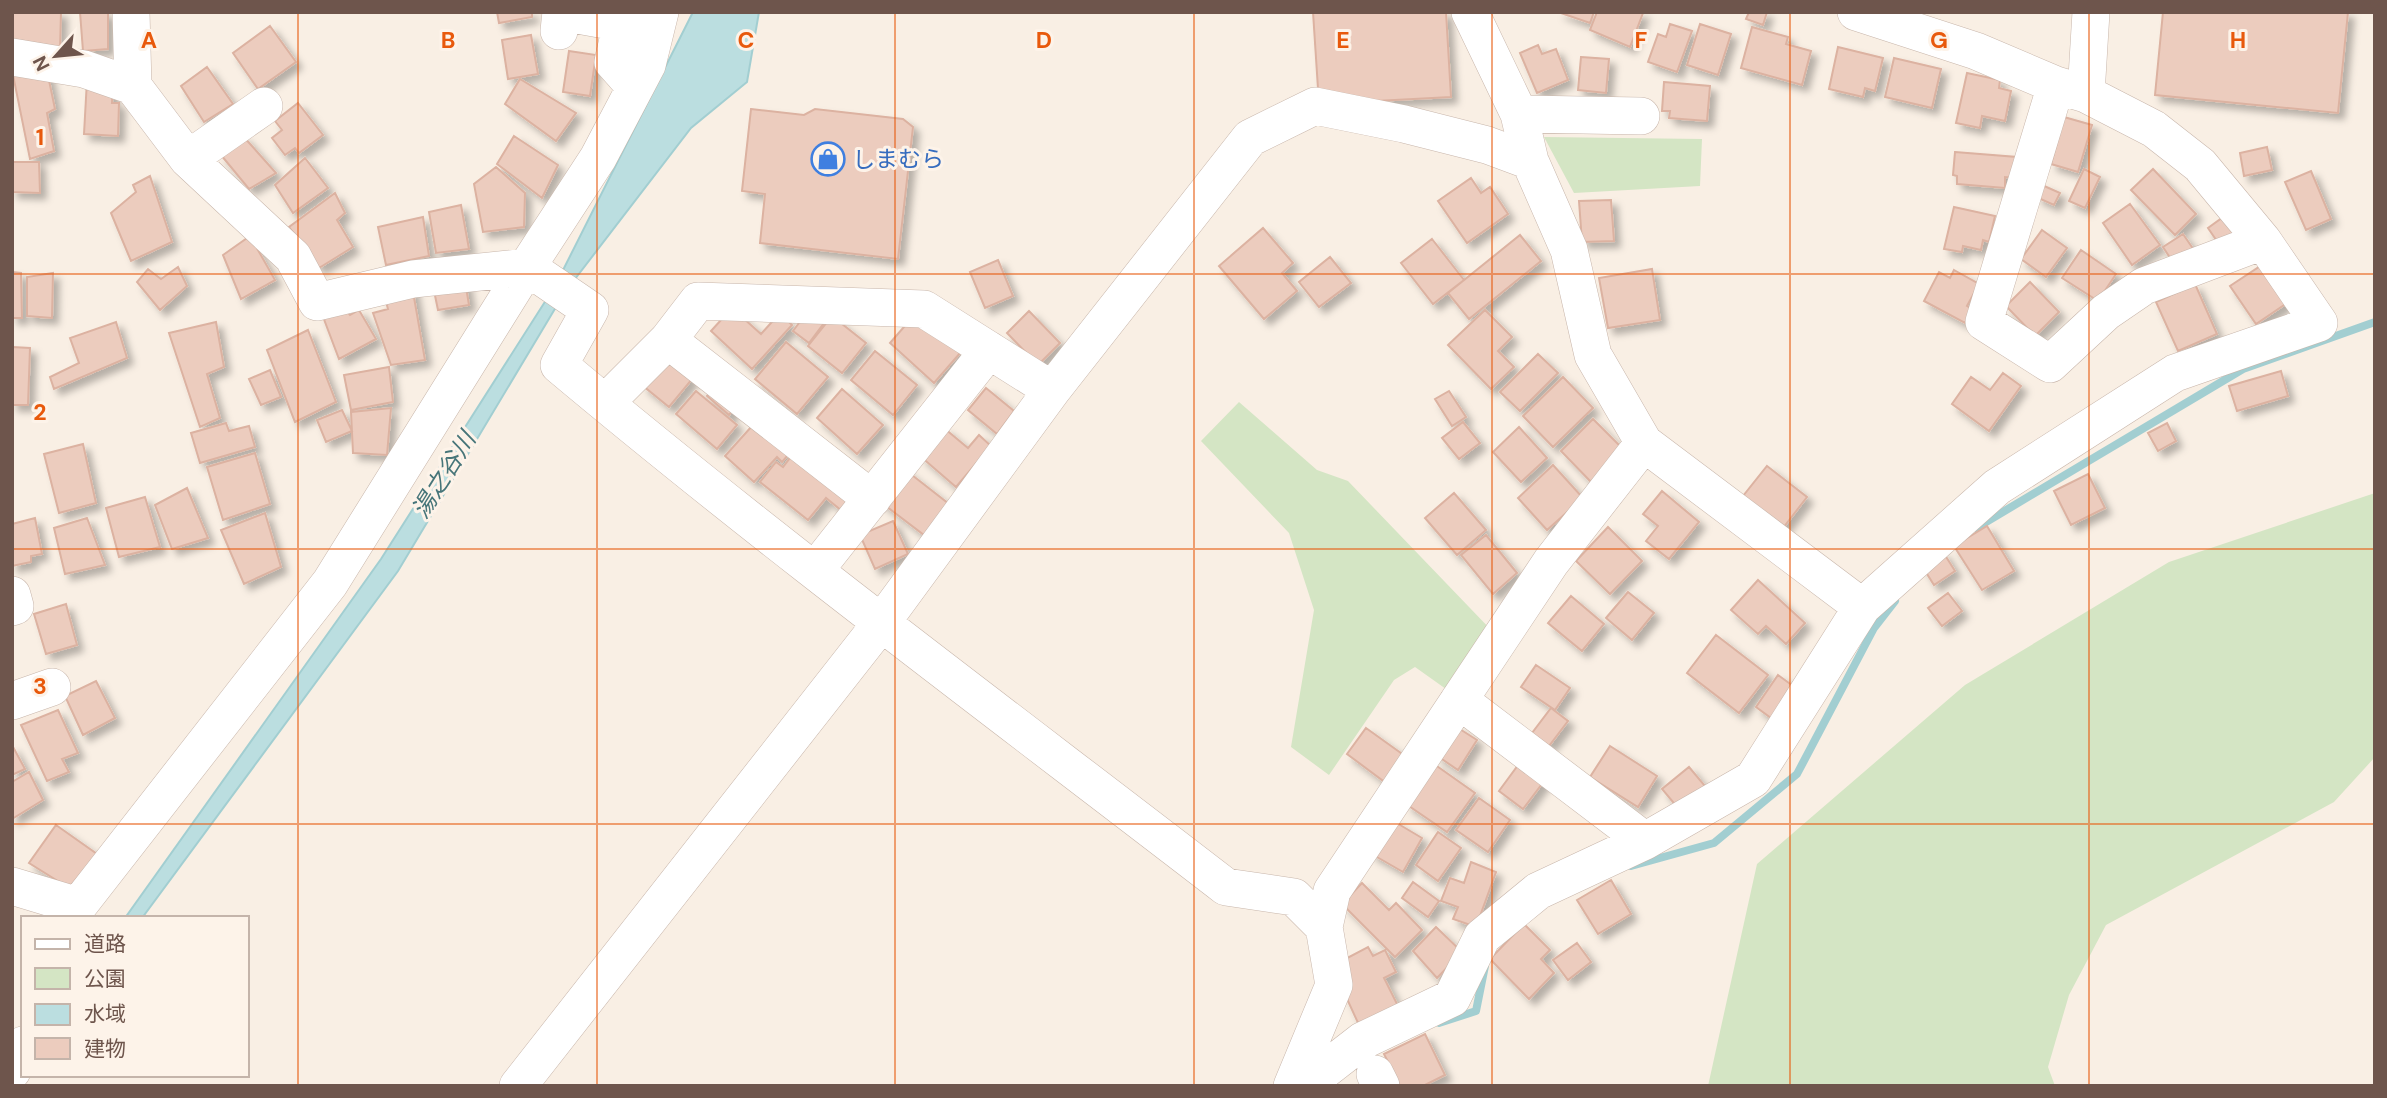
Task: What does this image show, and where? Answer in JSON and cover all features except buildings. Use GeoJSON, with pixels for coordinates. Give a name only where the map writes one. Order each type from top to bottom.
{"type":"FeatureCollection","features":[{"type":"Feature","properties":{"kind":"street"},"geometry":{"type":"LineString","coordinates":[[131,12],[133,86]]}},
{"type":"Feature","properties":{"kind":"street"},"geometry":{"type":"LineString","coordinates":[[559,31],[561,12],[623,18],[613,62],[635,87]]}},
{"type":"Feature","properties":{"kind":"street"},"geometry":{"type":"LineString","coordinates":[[12,886],[76,912],[330,583],[598,158],[647,65],[660,12]]}},
{"type":"Feature","properties":{"kind":"street"},"geometry":{"type":"LineString","coordinates":[[1470,12],[1519,114],[1530,161],[1569,250],[1592,355],[1644,443],[1862,607]]}},
{"type":"Feature","properties":{"kind":"street"},"geometry":{"type":"LineString","coordinates":[[1304,1086],[1370,1063],[1452,998],[1482,937],[1538,891],[1645,841],[1754,779],[1862,607],[1997,487],[2175,373],[2319,323],[2263,241],[2200,165],[2154,128],[2071,89],[1976,51],[1856,12]]}},
{"type":"Feature","properties":{"kind":"street"},"geometry":{"type":"LineString","coordinates":[[2091,12],[2071,89],[1984,322],[2050,364],[2106,312],[2144,286],[2263,241]]}},
{"type":"Feature","properties":{"kind":"street"},"geometry":{"type":"LineString","coordinates":[[12,57],[84,69],[133,86],[188,159],[293,257],[317,302],[413,279],[527,267],[590,310],[559,365],[882,622],[1226,887],[1294,897],[1324,927]]}},
{"type":"Feature","properties":{"kind":"street"},"geometry":{"type":"LineString","coordinates":[[188,159],[264,106]]}},
{"type":"Feature","properties":{"kind":"street"},"geometry":{"type":"LineString","coordinates":[[518,1086],[882,622],[1052,390],[1250,138],[1315,106],[1440,133],[1530,161]]}},
{"type":"Feature","properties":{"kind":"street"},"geometry":{"type":"LineString","coordinates":[[1519,114],[1641,116]]}},
{"type":"Feature","properties":{"kind":"street"},"geometry":{"type":"LineString","coordinates":[[605,403],[668,340],[698,301],[924,309],[1052,390]]}},
{"type":"Feature","properties":{"kind":"street"},"geometry":{"type":"LineString","coordinates":[[668,340],[872,499]]}},
{"type":"Feature","properties":{"kind":"street"},"geometry":{"type":"LineString","coordinates":[[816,569],[989,350]]}},
{"type":"Feature","properties":{"kind":"street"},"geometry":{"type":"LineString","coordinates":[[1292,1086],[1334,985],[1324,927],[1332,891],[1551,562],[1644,443]]}},
{"type":"Feature","properties":{"kind":"street"},"geometry":{"type":"LineString","coordinates":[[12,594],[15,606],[12,607]]}},
{"type":"Feature","properties":{"kind":"street"},"geometry":{"type":"LineString","coordinates":[[12,701],[52,687]]}},
{"type":"Feature","properties":{"kind":"street"},"geometry":{"type":"LineString","coordinates":[[1459,701],[1645,841]]}},
{"type":"Feature","properties":{"kind":"street"},"geometry":{"type":"LineString","coordinates":[[12,1072],[21,1050]]}},
{"type":"Feature","properties":{"kind":"green space"},"geometry":{"type":"Polygon","coordinates":[[[1544,137],[1702,139],[1700,186],[1574,193],[1544,137]]]}},
{"type":"Feature","properties":{"kind":"green space"},"geometry":{"type":"Polygon","coordinates":[[[1239,402],[1317,470],[1348,481],[1494,633],[1453,694],[1415,667],[1394,680],[1329,775],[1291,747],[1314,610],[1289,533],[1201,441],[1239,402]]]}},
{"type":"Feature","properties":{"kind":"green space"},"geometry":{"type":"Polygon","coordinates":[[[2375,493],[2375,757],[2334,802],[2106,925],[2069,995],[2048,1067],[2055,1086],[1708,1086],[1757,864],[1965,685],[2169,562],[2375,493]]]}},
{"type":"Feature","properties":{"kind":"water","name":"湯之谷川"},"geometry":{"type":"Polygon","coordinates":[[[693,12],[759,12],[747,82],[691,128],[565,292],[398,571],[143,916],[126,916],[381,559],[555,286],[693,12]]]}},
{"type":"Feature","properties":{"kind":"waterway"},"geometry":{"type":"LineString","coordinates":[[1976,528],[2243,369],[2375,322]]}},
{"type":"Feature","properties":{"kind":"waterway"},"geometry":{"type":"LineString","coordinates":[[1631,866],[1714,843],[1797,774],[1874,628],[1895,601]]}},
{"type":"Feature","properties":{"kind":"waterway"},"geometry":{"type":"LineString","coordinates":[[1439,1023],[1476,1011],[1485,966]]}},
{"type":"Feature","properties":{"kind":"place","name":"しまむら"},"geometry":{"type":"Point","coordinates":[828,159]}}]}
